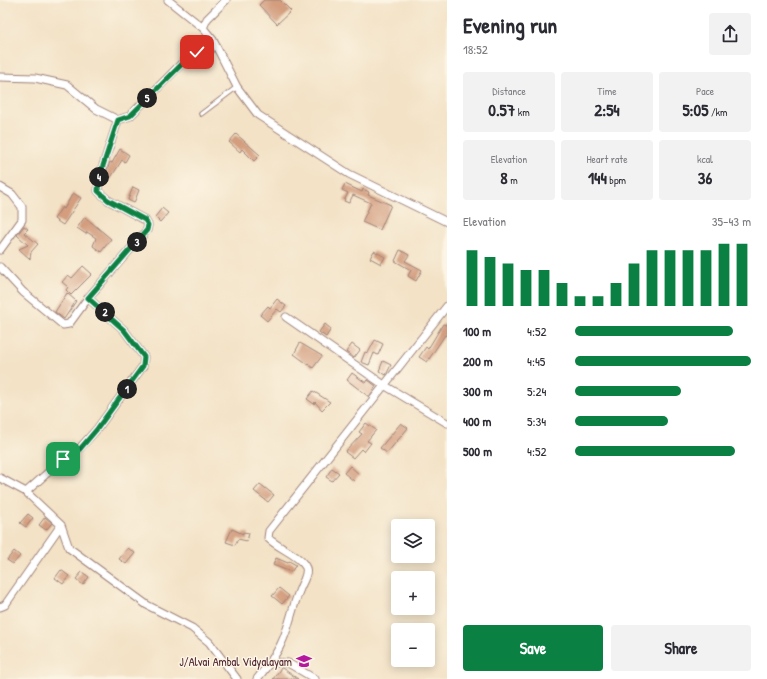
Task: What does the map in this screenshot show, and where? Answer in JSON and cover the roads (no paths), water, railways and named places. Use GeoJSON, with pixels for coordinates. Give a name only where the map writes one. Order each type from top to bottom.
{"type":"FeatureCollection","features":[{"type":"Feature","properties":{"kind":"street"},"geometry":{"type":"LineString","coordinates":[[168,0],[203,28],[213,40],[237,87],[258,115],[349,174],[447,222]]}},
{"type":"Feature","properties":{"kind":"street"},"geometry":{"type":"LineString","coordinates":[[203,28],[207,19],[226,0]]}},
{"type":"Feature","properties":{"kind":"street"},"geometry":{"type":"LineString","coordinates":[[0,77],[35,78],[66,85],[96,109],[118,120],[130,116],[184,62],[213,40]]}},
{"type":"Feature","properties":{"kind":"street"},"geometry":{"type":"LineString","coordinates":[[0,267],[23,292],[63,324],[69,324],[88,298],[147,230],[148,225],[145,220],[108,200],[98,191],[99,178],[118,120]]}},
{"type":"Feature","properties":{"kind":"street"},"geometry":{"type":"LineString","coordinates":[[0,187],[12,194],[22,207],[22,220],[0,250]]}},
{"type":"Feature","properties":{"kind":"street"},"geometry":{"type":"LineString","coordinates":[[26,492],[63,459],[80,449],[97,429],[143,366],[144,357],[124,330],[88,298]]}},
{"type":"Feature","properties":{"kind":"street"},"geometry":{"type":"LineString","coordinates":[[257,679],[271,662],[282,643],[296,595],[307,574],[306,566],[299,559],[275,545],[268,538],[269,531],[447,306]]}},
{"type":"Feature","properties":{"kind":"street"},"geometry":{"type":"LineString","coordinates":[[286,317],[384,385],[447,423]]}},
{"type":"Feature","properties":{"kind":"street"},"geometry":{"type":"LineString","coordinates":[[0,478],[26,492],[61,525],[69,548],[147,605],[192,628],[209,642],[237,679]]}},
{"type":"Feature","properties":{"kind":"street"},"geometry":{"type":"LineString","coordinates":[[0,607],[5,605],[61,525]]}},
{"type":"Feature","properties":{"kind":"street"},"geometry":{"type":"LineString","coordinates":[[271,662],[288,663],[315,679]]}},
{"type":"Feature","properties":{"kind":"lane"},"geometry":{"type":"LineString","coordinates":[[201,114],[237,87]]}},
{"type":"Feature","properties":{"kind":"place","name":"J/Alvai Ambal Vidyalayam"},"geometry":{"type":"Point","coordinates":[304,661]}}]}
